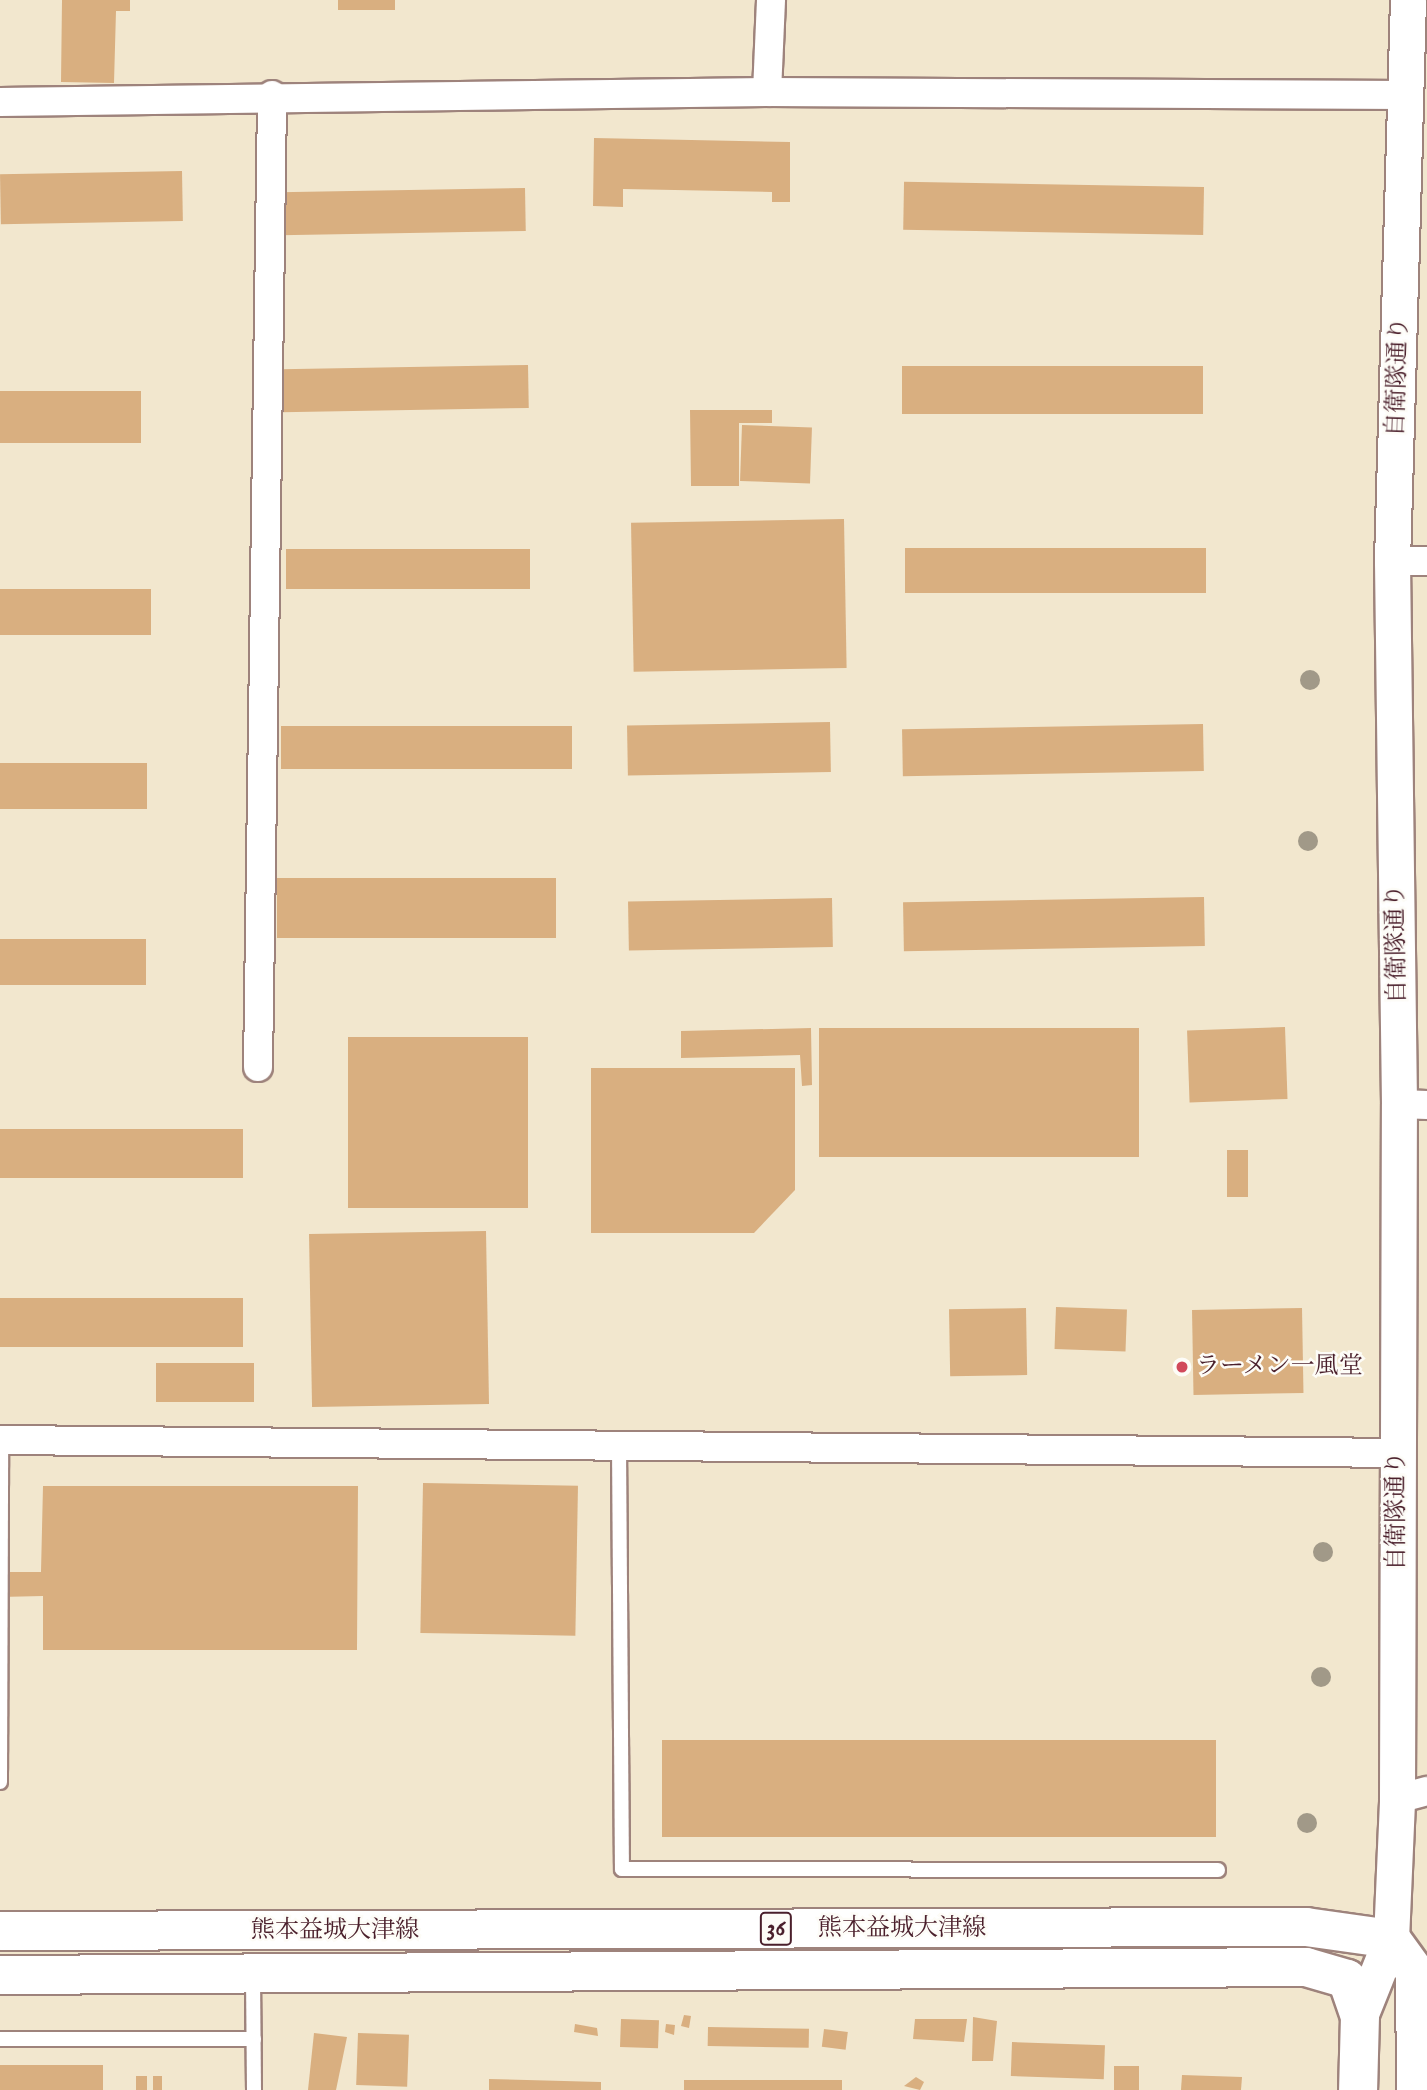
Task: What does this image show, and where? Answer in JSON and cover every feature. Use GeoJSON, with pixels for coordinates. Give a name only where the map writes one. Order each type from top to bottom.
{"type":"FeatureCollection","features":[{"type":"Feature","properties":{"kind":"main road","name":"熊本益城大津線"},"geometry":{"type":"LineString","coordinates":[[0,1931],[1306,1927],[1391,1939]]}},
{"type":"Feature","properties":{"kind":"main road"},"geometry":{"type":"LineString","coordinates":[[1391,1939],[1415,1972],[1416,2090]]}},
{"type":"Feature","properties":{"kind":"main road","name":"熊本益城大津線"},"geometry":{"type":"LineString","coordinates":[[0,1975],[1306,1968],[1347,1979],[1360,2016],[1358,2090]]}},
{"type":"Feature","properties":{"kind":"street"},"geometry":{"type":"LineString","coordinates":[[767,92],[771,0]]}},
{"type":"Feature","properties":{"kind":"street","name":"自衛隊通り"},"geometry":{"type":"LineString","coordinates":[[1391,1939],[1392,1888],[1412,1795],[1397,1453],[1413,1104],[1392,561],[1408,0]]}},
{"type":"Feature","properties":{"kind":"street"},"geometry":{"type":"LineString","coordinates":[[0,102],[272,95],[767,92],[1406,94]]}},
{"type":"Feature","properties":{"kind":"street"},"geometry":{"type":"LineString","coordinates":[[258,1067],[272,95]]}},
{"type":"Feature","properties":{"kind":"street"},"geometry":{"type":"LineString","coordinates":[[1392,561],[1427,561]]}},
{"type":"Feature","properties":{"kind":"street"},"geometry":{"type":"LineString","coordinates":[[1,1440],[1397,1453]]}},
{"type":"Feature","properties":{"kind":"street"},"geometry":{"type":"LineString","coordinates":[[1360,2016],[1391,1939]]}},
{"type":"Feature","properties":{"kind":"lane"},"geometry":{"type":"LineString","coordinates":[[0,1782],[1,1440]]}},
{"type":"Feature","properties":{"kind":"lane"},"geometry":{"type":"LineString","coordinates":[[619,1445],[622,1869],[1218,1870]]}},
{"type":"Feature","properties":{"kind":"lane"},"geometry":{"type":"LineString","coordinates":[[253,1973],[254,2090]]}},
{"type":"Feature","properties":{"kind":"lane"},"geometry":{"type":"LineString","coordinates":[[0,2039],[254,2039]]}},
{"type":"Feature","properties":{"kind":"building"},"geometry":{"type":"Polygon","coordinates":[[[62,0],[130,0],[130,11],[116,11],[114,83],[61,82],[62,0]]]}},
{"type":"Feature","properties":{"kind":"building"},"geometry":{"type":"Polygon","coordinates":[[[338,0],[395,0],[395,10],[338,10],[338,0]]]}},
{"type":"Feature","properties":{"kind":"building"},"geometry":{"type":"Polygon","coordinates":[[[594,138],[790,142],[790,202],[772,202],[772,192],[623,189],[623,207],[593,206],[594,138]]]}},
{"type":"Feature","properties":{"kind":"building"},"geometry":{"type":"Polygon","coordinates":[[[182,171],[183,221],[1,224],[0,174],[182,171]]]}},
{"type":"Feature","properties":{"kind":"building"},"geometry":{"type":"Polygon","coordinates":[[[904,182],[1204,187],[1203,235],[903,230],[904,182]]]}},
{"type":"Feature","properties":{"kind":"building"},"geometry":{"type":"Polygon","coordinates":[[[525,188],[526,231],[280,235],[279,192],[525,188]]]}},
{"type":"Feature","properties":{"kind":"building"},"geometry":{"type":"Polygon","coordinates":[[[528,365],[529,408],[282,412],[281,369],[528,365]]]}},
{"type":"Feature","properties":{"kind":"building"},"geometry":{"type":"Polygon","coordinates":[[[902,366],[1203,366],[1203,414],[902,414],[902,366]]]}},
{"type":"Feature","properties":{"kind":"building"},"geometry":{"type":"Polygon","coordinates":[[[0,391],[141,391],[141,443],[0,443],[0,391]]]}},
{"type":"Feature","properties":{"kind":"building"},"geometry":{"type":"Polygon","coordinates":[[[690,410],[772,410],[772,423],[739,423],[739,486],[691,486],[690,410]]]}},
{"type":"Feature","properties":{"kind":"building"},"geometry":{"type":"Polygon","coordinates":[[[742,425],[812,427],[810,483],[740,481],[742,425]]]}},
{"type":"Feature","properties":{"kind":"building"},"geometry":{"type":"Polygon","coordinates":[[[844,519],[847,668],[634,672],[631,523],[844,519]]]}},
{"type":"Feature","properties":{"kind":"building"},"geometry":{"type":"Polygon","coordinates":[[[905,548],[1206,548],[1206,593],[905,593],[905,548]]]}},
{"type":"Feature","properties":{"kind":"building"},"geometry":{"type":"Polygon","coordinates":[[[286,549],[530,549],[530,589],[286,589],[286,549]]]}},
{"type":"Feature","properties":{"kind":"building"},"geometry":{"type":"Polygon","coordinates":[[[0,589],[151,589],[151,635],[0,635],[0,589]]]}},
{"type":"Feature","properties":{"kind":"building"},"geometry":{"type":"Polygon","coordinates":[[[830,722],[831,772],[628,776],[627,726],[830,722]]]}},
{"type":"Feature","properties":{"kind":"building"},"geometry":{"type":"Polygon","coordinates":[[[1203,724],[1204,771],[903,776],[902,729],[1203,724]]]}},
{"type":"Feature","properties":{"kind":"building"},"geometry":{"type":"Polygon","coordinates":[[[281,726],[572,726],[572,769],[281,769],[281,726]]]}},
{"type":"Feature","properties":{"kind":"building"},"geometry":{"type":"Polygon","coordinates":[[[0,763],[147,763],[147,809],[0,809],[0,763]]]}},
{"type":"Feature","properties":{"kind":"building"},"geometry":{"type":"Polygon","coordinates":[[[277,878],[556,878],[556,938],[277,938],[277,878]]]}},
{"type":"Feature","properties":{"kind":"building"},"geometry":{"type":"Polygon","coordinates":[[[1204,897],[1205,946],[904,951],[903,902],[1204,897]]]}},
{"type":"Feature","properties":{"kind":"building"},"geometry":{"type":"Polygon","coordinates":[[[832,898],[833,947],[629,951],[628,902],[832,898]]]}},
{"type":"Feature","properties":{"kind":"building"},"geometry":{"type":"Polygon","coordinates":[[[0,939],[146,939],[146,985],[0,985],[0,939]]]}},
{"type":"Feature","properties":{"kind":"building"},"geometry":{"type":"Polygon","coordinates":[[[1285,1027],[1288,1099],[1190,1102],[1187,1030],[1285,1027]]]}},
{"type":"Feature","properties":{"kind":"building"},"geometry":{"type":"Polygon","coordinates":[[[811,1028],[812,1085],[802,1086],[800,1055],[681,1058],[681,1031],[811,1028]]]}},
{"type":"Feature","properties":{"kind":"building"},"geometry":{"type":"Polygon","coordinates":[[[819,1028],[1139,1028],[1139,1157],[819,1157],[819,1028]]]}},
{"type":"Feature","properties":{"kind":"building"},"geometry":{"type":"Polygon","coordinates":[[[348,1037],[528,1037],[528,1208],[348,1208],[348,1037]]]}},
{"type":"Feature","properties":{"kind":"building"},"geometry":{"type":"Polygon","coordinates":[[[591,1068],[795,1068],[795,1190],[754,1233],[591,1233],[591,1068]]]}},
{"type":"Feature","properties":{"kind":"building"},"geometry":{"type":"Polygon","coordinates":[[[0,1129],[243,1129],[243,1178],[0,1178],[0,1129]]]}},
{"type":"Feature","properties":{"kind":"building"},"geometry":{"type":"Polygon","coordinates":[[[1227,1150],[1248,1150],[1248,1197],[1227,1197],[1227,1150]]]}},
{"type":"Feature","properties":{"kind":"building"},"geometry":{"type":"Polygon","coordinates":[[[486,1231],[489,1404],[312,1407],[309,1234],[486,1231]]]}},
{"type":"Feature","properties":{"kind":"building"},"geometry":{"type":"Polygon","coordinates":[[[0,1298],[243,1298],[243,1347],[0,1347],[0,1298]]]}},
{"type":"Feature","properties":{"kind":"building"},"geometry":{"type":"Polygon","coordinates":[[[1056,1307],[1127,1309],[1125,1351],[1055,1349],[1056,1307]]]}},
{"type":"Feature","properties":{"kind":"building"},"geometry":{"type":"Polygon","coordinates":[[[1026,1308],[1027,1375],[950,1376],[949,1309],[1026,1308]]]}},
{"type":"Feature","properties":{"kind":"building"},"geometry":{"type":"Polygon","coordinates":[[[1302,1308],[1303,1393],[1194,1395],[1192,1310],[1302,1308]]]}},
{"type":"Feature","properties":{"kind":"building"},"geometry":{"type":"Polygon","coordinates":[[[156,1363],[254,1363],[254,1402],[156,1402],[156,1363]]]}},
{"type":"Feature","properties":{"kind":"building"},"geometry":{"type":"Polygon","coordinates":[[[423,1483],[578,1486],[575,1636],[420,1633],[423,1483]]]}},
{"type":"Feature","properties":{"kind":"building"},"geometry":{"type":"Polygon","coordinates":[[[43,1486],[358,1486],[357,1650],[43,1650],[43,1596],[0,1597],[0,1572],[41,1572],[43,1486]]]}},
{"type":"Feature","properties":{"kind":"building"},"geometry":{"type":"Polygon","coordinates":[[[662,1740],[1216,1740],[1216,1837],[662,1837],[662,1740]]]}},
{"type":"Feature","properties":{"kind":"building"},"geometry":{"type":"Polygon","coordinates":[[[684,2015],[691,2016],[689,2028],[681,2026],[684,2015]]]}},
{"type":"Feature","properties":{"kind":"building"},"geometry":{"type":"Polygon","coordinates":[[[973,2017],[997,2021],[993,2061],[972,2061],[973,2017]]]}},
{"type":"Feature","properties":{"kind":"building"},"geometry":{"type":"Polygon","coordinates":[[[621,2019],[659,2020],[658,2048],[620,2047],[621,2019]]]}},
{"type":"Feature","properties":{"kind":"building"},"geometry":{"type":"Polygon","coordinates":[[[915,2019],[967,2019],[964,2042],[913,2039],[915,2019]]]}},
{"type":"Feature","properties":{"kind":"building"},"geometry":{"type":"Polygon","coordinates":[[[575,2024],[597,2028],[598,2036],[574,2032],[575,2024]]]}},
{"type":"Feature","properties":{"kind":"building"},"geometry":{"type":"Polygon","coordinates":[[[666,2024],[675,2025],[674,2035],[665,2032],[666,2024]]]}},
{"type":"Feature","properties":{"kind":"building"},"geometry":{"type":"Polygon","coordinates":[[[708,2027],[809,2029],[809,2048],[708,2046],[708,2027]]]}},
{"type":"Feature","properties":{"kind":"building"},"geometry":{"type":"Polygon","coordinates":[[[824,2029],[848,2032],[846,2050],[822,2047],[824,2029]]]}},
{"type":"Feature","properties":{"kind":"building"},"geometry":{"type":"Polygon","coordinates":[[[314,2033],[347,2037],[336,2090],[308,2090],[314,2033]]]}},
{"type":"Feature","properties":{"kind":"building"},"geometry":{"type":"Polygon","coordinates":[[[358,2033],[409,2035],[407,2087],[356,2085],[358,2033]]]}},
{"type":"Feature","properties":{"kind":"building"},"geometry":{"type":"Polygon","coordinates":[[[1012,2042],[1105,2045],[1104,2079],[1011,2076],[1012,2042]]]}},
{"type":"Feature","properties":{"kind":"building"},"geometry":{"type":"Polygon","coordinates":[[[0,2065],[103,2065],[103,2090],[0,2090],[0,2065]]]}},
{"type":"Feature","properties":{"kind":"building"},"geometry":{"type":"Polygon","coordinates":[[[1114,2066],[1139,2066],[1139,2090],[1114,2090],[1114,2066]]]}},
{"type":"Feature","properties":{"kind":"building"},"geometry":{"type":"Polygon","coordinates":[[[1182,2075],[1242,2077],[1241,2090],[1181,2090],[1182,2075]]]}},
{"type":"Feature","properties":{"kind":"building"},"geometry":{"type":"Polygon","coordinates":[[[136,2076],[147,2076],[147,2090],[136,2090],[136,2076]]]}},
{"type":"Feature","properties":{"kind":"building"},"geometry":{"type":"Polygon","coordinates":[[[153,2076],[162,2076],[162,2090],[153,2090],[153,2076]]]}},
{"type":"Feature","properties":{"kind":"building"},"geometry":{"type":"Polygon","coordinates":[[[916,2077],[924,2082],[920,2090],[904,2086],[916,2077]]]}},
{"type":"Feature","properties":{"kind":"building"},"geometry":{"type":"Polygon","coordinates":[[[489,2079],[601,2082],[601,2090],[489,2090],[489,2079]]]}},
{"type":"Feature","properties":{"kind":"building"},"geometry":{"type":"Polygon","coordinates":[[[684,2080],[842,2080],[842,2090],[684,2090],[684,2080]]]}},
{"type":"Feature","properties":{"kind":"place","name":"ラーメン一風堂"},"geometry":{"type":"Point","coordinates":[1182,1367]}}]}
